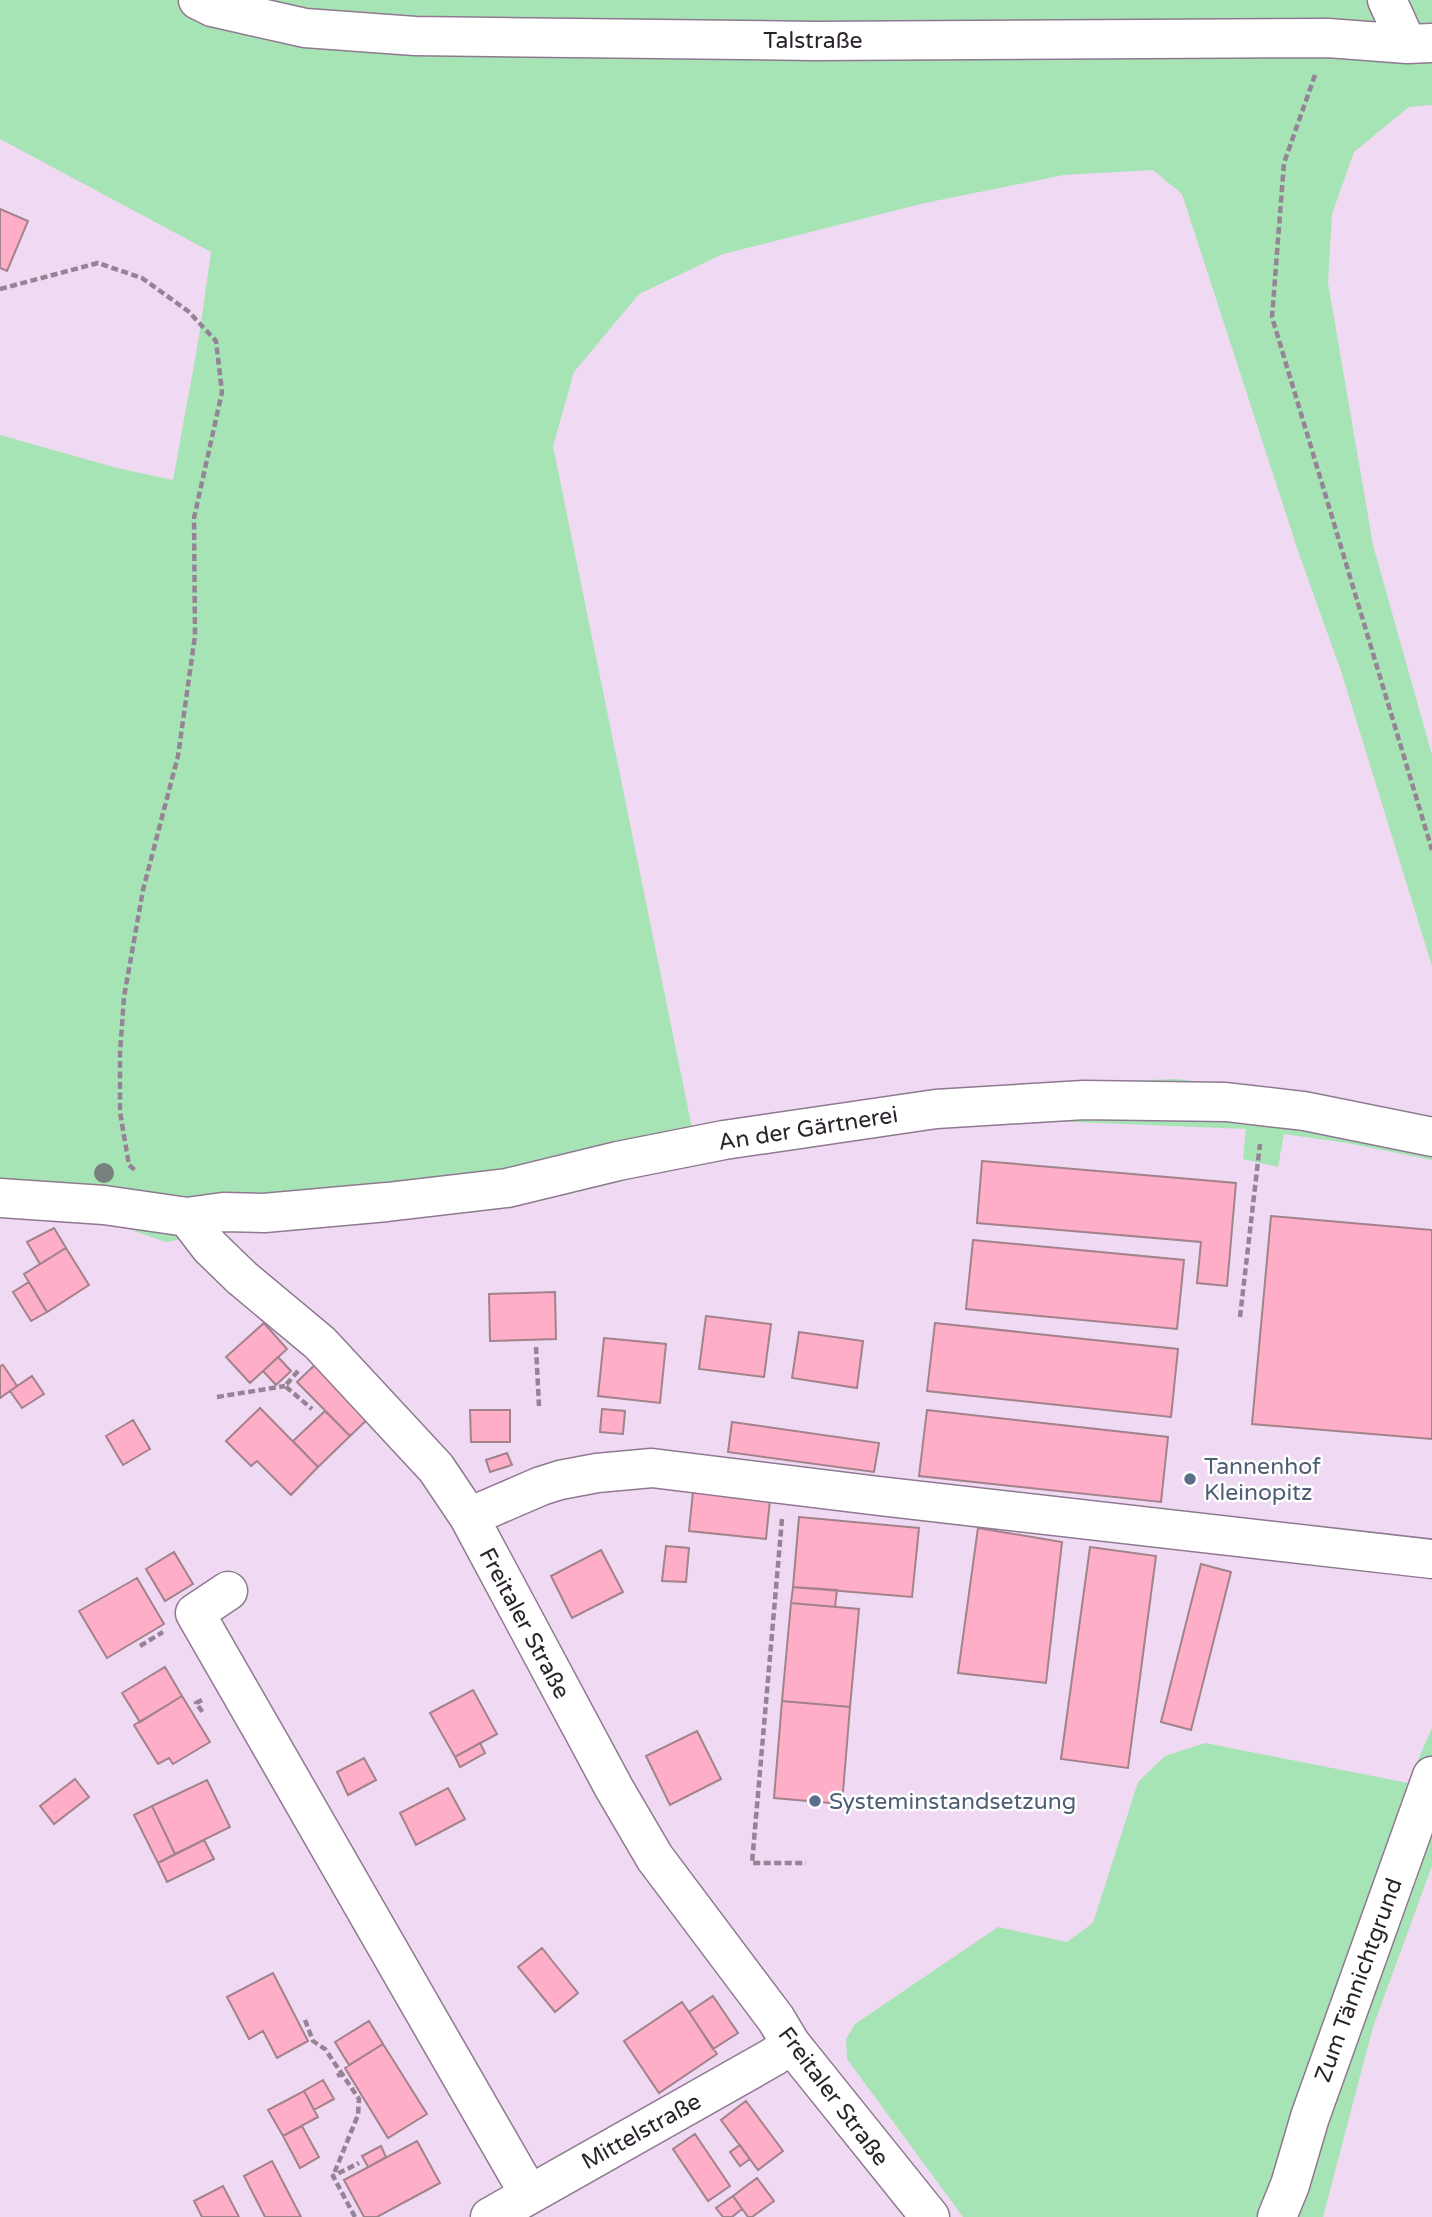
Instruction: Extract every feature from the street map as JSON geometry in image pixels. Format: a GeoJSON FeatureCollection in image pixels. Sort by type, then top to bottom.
{"type":"FeatureCollection","features":[{"type":"Feature","properties":{"kind":"street","name":"Talstraße"},"geometry":{"type":"LineString","coordinates":[[198,0],[212,7],[305,28],[415,36],[815,41],[1328,38],[1419,44]]}},
{"type":"Feature","properties":{"kind":"street"},"geometry":{"type":"LineString","coordinates":[[1387,0],[1419,44]]}},
{"type":"Feature","properties":{"kind":"street","name":"An der Gärtnerei"},"geometry":{"type":"LineString","coordinates":[[187,1217],[223,1212],[264,1213],[333,1207],[507,1188],[618,1161],[724,1140],[936,1109],[1084,1100],[1226,1102],[1304,1111],[1432,1137]]}},
{"type":"Feature","properties":{"kind":"street"},"geometry":{"type":"LineString","coordinates":[[8,1207],[104,1205],[187,1217]]}},
{"type":"Feature","properties":{"kind":"street","name":"Freitaler Straße"},"geometry":{"type":"LineString","coordinates":[[187,1217],[221,1259],[320,1343],[365,1388],[436,1468],[469,1517],[608,1777],[655,1858],[792,2044],[930,2217]]}},
{"type":"Feature","properties":{"kind":"street"},"geometry":{"type":"LineString","coordinates":[[469,1517],[541,1486],[597,1473],[652,1468],[1432,1559]]}},
{"type":"Feature","properties":{"kind":"street"},"geometry":{"type":"LineString","coordinates":[[228,1591],[195,1613],[529,2194]]}},
{"type":"Feature","properties":{"kind":"street","name":"Zum Tännichtgrund"},"geometry":{"type":"LineString","coordinates":[[1285,2207],[1310,2116],[1432,1776]]}},
{"type":"Feature","properties":{"kind":"street","name":"Mittelstraße"},"geometry":{"type":"LineString","coordinates":[[490,2217],[792,2044]]}},
{"type":"Feature","properties":{"kind":"path"},"geometry":{"type":"LineString","coordinates":[[1328,38],[1284,163],[1272,317],[1432,850]]}},
{"type":"Feature","properties":{"kind":"path"},"geometry":{"type":"LineString","coordinates":[[0,289],[98,263],[142,278],[188,311],[216,341],[222,392],[194,518],[193,650],[178,756],[143,890],[124,997],[120,1112],[130,1165],[139,1174]]}},
{"type":"Feature","properties":{"kind":"path"},"geometry":{"type":"LineString","coordinates":[[1240,1317],[1264,1106]]}},
{"type":"Feature","properties":{"kind":"path"},"geometry":{"type":"LineString","coordinates":[[536,1347],[539,1406]]}},
{"type":"Feature","properties":{"kind":"path"},"geometry":{"type":"LineString","coordinates":[[217,1397],[285,1386],[299,1369]]}},
{"type":"Feature","properties":{"kind":"path"},"geometry":{"type":"LineString","coordinates":[[285,1386],[312,1409]]}},
{"type":"Feature","properties":{"kind":"path"},"geometry":{"type":"LineString","coordinates":[[785,1484],[752,1863],[806,1863]]}},
{"type":"Feature","properties":{"kind":"path"},"geometry":{"type":"LineString","coordinates":[[305,2020],[313,2041],[325,2049],[359,2099],[358,2115],[333,2176]]}},
{"type":"Feature","properties":{"kind":"path"},"geometry":{"type":"LineString","coordinates":[[337,2076],[343,2073]]}},
{"type":"Feature","properties":{"kind":"path"},"geometry":{"type":"LineString","coordinates":[[333,2176],[359,2163]]}},
{"type":"Feature","properties":{"kind":"path"},"geometry":{"type":"LineString","coordinates":[[333,2176],[355,2217]]}},
{"type":"Feature","properties":{"kind":"green space"},"geometry":{"type":"Polygon","coordinates":[[[0,0],[1432,0],[1432,105],[1409,107],[1354,152],[1332,214],[1328,283],[1373,545],[1432,755],[1432,966],[1341,671],[1299,554],[1182,194],[1153,170],[1064,175],[925,203],[723,254],[639,294],[574,372],[553,446],[693,1133],[1008,1086],[1174,1079],[1266,1088],[1432,1119],[1432,1160],[1284,1134],[1278,1167],[1243,1159],[1246,1129],[1049,1121],[966,1123],[671,1168],[603,1186],[436,1216],[250,1227],[166,1242],[120,1226],[0,1216],[0,435],[117,468],[173,480],[199,337],[211,252],[0,139],[0,0]]]}},
{"type":"Feature","properties":{"kind":"green space"},"geometry":{"type":"Polygon","coordinates":[[[1432,1728],[1432,1866],[1373,2027],[1323,2217],[963,2217],[847,2059],[846,2039],[855,2024],[998,1927],[1067,1942],[1093,1923],[1138,1782],[1165,1756],[1205,1743],[1408,1783],[1432,1728]]]}},
{"type":"Feature","properties":{"kind":"building"},"geometry":{"type":"Polygon","coordinates":[[[0,209],[28,221],[7,271],[0,268],[0,209]]]}},
{"type":"Feature","properties":{"kind":"building"},"geometry":{"type":"Polygon","coordinates":[[[982,1161],[1236,1183],[1227,1286],[1197,1283],[1201,1242],[977,1223],[982,1161]]]}},
{"type":"Feature","properties":{"kind":"building"},"geometry":{"type":"Polygon","coordinates":[[[1271,1216],[1432,1230],[1432,1439],[1252,1424],[1271,1216]]]}},
{"type":"Feature","properties":{"kind":"building"},"geometry":{"type":"Polygon","coordinates":[[[54,1228],[66,1248],[40,1264],[27,1242],[54,1228]]]}},
{"type":"Feature","properties":{"kind":"building"},"geometry":{"type":"Polygon","coordinates":[[[973,1240],[1184,1260],[1177,1329],[966,1309],[973,1240]]]}},
{"type":"Feature","properties":{"kind":"building"},"geometry":{"type":"Polygon","coordinates":[[[66,1248],[89,1285],[47,1312],[24,1274],[66,1248]]]}},
{"type":"Feature","properties":{"kind":"building"},"geometry":{"type":"Polygon","coordinates":[[[29,1282],[47,1312],[31,1321],[13,1292],[29,1282]]]}},
{"type":"Feature","properties":{"kind":"building"},"geometry":{"type":"Polygon","coordinates":[[[555,1292],[556,1339],[490,1341],[489,1294],[555,1292]]]}},
{"type":"Feature","properties":{"kind":"building"},"geometry":{"type":"Polygon","coordinates":[[[706,1316],[771,1324],[764,1377],[699,1369],[706,1316]]]}},
{"type":"Feature","properties":{"kind":"building"},"geometry":{"type":"Polygon","coordinates":[[[264,1323],[287,1349],[250,1383],[226,1357],[264,1323]]]}},
{"type":"Feature","properties":{"kind":"building"},"geometry":{"type":"Polygon","coordinates":[[[935,1323],[1178,1349],[1171,1417],[927,1391],[935,1323]]]}},
{"type":"Feature","properties":{"kind":"building"},"geometry":{"type":"Polygon","coordinates":[[[799,1332],[863,1341],[857,1388],[792,1378],[799,1332]]]}},
{"type":"Feature","properties":{"kind":"building"},"geometry":{"type":"Polygon","coordinates":[[[604,1338],[666,1344],[660,1403],[598,1396],[604,1338]]]}},
{"type":"Feature","properties":{"kind":"building"},"geometry":{"type":"Polygon","coordinates":[[[278,1357],[291,1371],[276,1385],[263,1371],[278,1357]]]}},
{"type":"Feature","properties":{"kind":"building"},"geometry":{"type":"Polygon","coordinates":[[[321,1359],[374,1413],[350,1436],[297,1382],[321,1359]]]}},
{"type":"Feature","properties":{"kind":"building"},"geometry":{"type":"Polygon","coordinates":[[[3,1365],[17,1386],[0,1398],[0,1366],[3,1365]]]}},
{"type":"Feature","properties":{"kind":"building"},"geometry":{"type":"Polygon","coordinates":[[[32,1376],[44,1394],[22,1408],[10,1391],[32,1376]]]}},
{"type":"Feature","properties":{"kind":"building"},"geometry":{"type":"Polygon","coordinates":[[[260,1408],[318,1467],[291,1495],[257,1461],[251,1466],[226,1441],[260,1408]]]}},
{"type":"Feature","properties":{"kind":"building"},"geometry":{"type":"Polygon","coordinates":[[[602,1409],[625,1411],[623,1434],[600,1432],[602,1409]]]}},
{"type":"Feature","properties":{"kind":"building"},"geometry":{"type":"Polygon","coordinates":[[[470,1410],[510,1410],[510,1442],[471,1442],[470,1410]]]}},
{"type":"Feature","properties":{"kind":"building"},"geometry":{"type":"Polygon","coordinates":[[[927,1410],[1168,1437],[1161,1502],[919,1476],[927,1410]]]}},
{"type":"Feature","properties":{"kind":"building"},"geometry":{"type":"Polygon","coordinates":[[[325,1411],[350,1436],[318,1467],[293,1441],[325,1411]]]}},
{"type":"Feature","properties":{"kind":"building"},"geometry":{"type":"Polygon","coordinates":[[[133,1420],[150,1449],[123,1465],[106,1436],[133,1420]]]}},
{"type":"Feature","properties":{"kind":"building"},"geometry":{"type":"Polygon","coordinates":[[[732,1422],[879,1443],[874,1472],[728,1452],[732,1422]]]}},
{"type":"Feature","properties":{"kind":"building"},"geometry":{"type":"Polygon","coordinates":[[[507,1453],[512,1465],[490,1472],[486,1460],[507,1453]]]}},
{"type":"Feature","properties":{"kind":"building"},"geometry":{"type":"Polygon","coordinates":[[[693,1492],[770,1500],[766,1539],[689,1531],[693,1492]]]}},
{"type":"Feature","properties":{"kind":"building"},"geometry":{"type":"Polygon","coordinates":[[[799,1517],[919,1528],[912,1597],[793,1587],[799,1517]]]}},
{"type":"Feature","properties":{"kind":"building"},"geometry":{"type":"Polygon","coordinates":[[[978,1528],[1062,1542],[1046,1683],[958,1673],[978,1528]]]}},
{"type":"Feature","properties":{"kind":"building"},"geometry":{"type":"Polygon","coordinates":[[[666,1546],[689,1548],[686,1582],[662,1581],[666,1546]]]}},
{"type":"Feature","properties":{"kind":"building"},"geometry":{"type":"Polygon","coordinates":[[[1090,1547],[1156,1556],[1128,1768],[1061,1759],[1090,1547]]]}},
{"type":"Feature","properties":{"kind":"building"},"geometry":{"type":"Polygon","coordinates":[[[601,1550],[623,1592],[572,1618],[551,1576],[601,1550]]]}},
{"type":"Feature","properties":{"kind":"building"},"geometry":{"type":"Polygon","coordinates":[[[174,1552],[193,1584],[165,1601],[146,1569],[174,1552]]]}},
{"type":"Feature","properties":{"kind":"building"},"geometry":{"type":"Polygon","coordinates":[[[1201,1564],[1231,1572],[1191,1730],[1161,1722],[1201,1564]]]}},
{"type":"Feature","properties":{"kind":"building"},"geometry":{"type":"Polygon","coordinates":[[[137,1578],[164,1624],[107,1658],[79,1611],[137,1578]]]}},
{"type":"Feature","properties":{"kind":"building"},"geometry":{"type":"Polygon","coordinates":[[[793,1587],[837,1590],[835,1607],[791,1603],[793,1587]]]}},
{"type":"Feature","properties":{"kind":"building"},"geometry":{"type":"Polygon","coordinates":[[[791,1603],[859,1609],[850,1707],[782,1701],[791,1603]]]}},
{"type":"Feature","properties":{"kind":"building"},"geometry":{"type":"Polygon","coordinates":[[[165,1667],[182,1696],[140,1722],[122,1693],[165,1667]]]}},
{"type":"Feature","properties":{"kind":"building"},"geometry":{"type":"Polygon","coordinates":[[[473,1690],[497,1734],[455,1757],[430,1713],[473,1690]]]}},
{"type":"Feature","properties":{"kind":"building"},"geometry":{"type":"Polygon","coordinates":[[[182,1696],[210,1742],[173,1764],[169,1758],[158,1764],[134,1725],[182,1696]]]}},
{"type":"Feature","properties":{"kind":"building"},"geometry":{"type":"Polygon","coordinates":[[[782,1701],[850,1707],[842,1804],[774,1798],[782,1701]]]}},
{"type":"Feature","properties":{"kind":"building"},"geometry":{"type":"Polygon","coordinates":[[[697,1731],[721,1779],[670,1805],[646,1756],[697,1731]]]}},
{"type":"Feature","properties":{"kind":"building"},"geometry":{"type":"Polygon","coordinates":[[[480,1743],[485,1753],[460,1767],[455,1757],[480,1743]]]}},
{"type":"Feature","properties":{"kind":"building"},"geometry":{"type":"Polygon","coordinates":[[[364,1758],[376,1780],[348,1795],[337,1772],[364,1758]]]}},
{"type":"Feature","properties":{"kind":"building"},"geometry":{"type":"Polygon","coordinates":[[[75,1779],[89,1797],[54,1824],[40,1806],[75,1779]]]}},
{"type":"Feature","properties":{"kind":"building"},"geometry":{"type":"Polygon","coordinates":[[[207,1780],[230,1827],[175,1854],[152,1806],[207,1780]]]}},
{"type":"Feature","properties":{"kind":"building"},"geometry":{"type":"Polygon","coordinates":[[[448,1788],[465,1819],[416,1845],[400,1813],[448,1788]]]}},
{"type":"Feature","properties":{"kind":"building"},"geometry":{"type":"Polygon","coordinates":[[[152,1806],[175,1854],[158,1863],[134,1815],[152,1806]]]}},
{"type":"Feature","properties":{"kind":"building"},"geometry":{"type":"Polygon","coordinates":[[[204,1840],[214,1859],[167,1882],[158,1863],[204,1840]]]}},
{"type":"Feature","properties":{"kind":"building"},"geometry":{"type":"Polygon","coordinates":[[[542,1948],[578,1993],[555,2012],[518,1967],[542,1948]]]}},
{"type":"Feature","properties":{"kind":"building"},"geometry":{"type":"Polygon","coordinates":[[[273,1973],[308,2041],[277,2058],[263,2031],[249,2039],[227,1997],[273,1973]]]}},
{"type":"Feature","properties":{"kind":"building"},"geometry":{"type":"Polygon","coordinates":[[[713,1996],[738,2033],[713,2049],[689,2012],[713,1996]]]}},
{"type":"Feature","properties":{"kind":"building"},"geometry":{"type":"Polygon","coordinates":[[[682,2002],[717,2054],[659,2093],[624,2041],[682,2002]]]}},
{"type":"Feature","properties":{"kind":"building"},"geometry":{"type":"Polygon","coordinates":[[[369,2021],[383,2044],[349,2065],[335,2042],[369,2021]]]}},
{"type":"Feature","properties":{"kind":"building"},"geometry":{"type":"Polygon","coordinates":[[[383,2044],[427,2114],[388,2138],[345,2068],[383,2044]]]}},
{"type":"Feature","properties":{"kind":"building"},"geometry":{"type":"Polygon","coordinates":[[[323,2080],[334,2099],[314,2110],[304,2091],[323,2080]]]}},
{"type":"Feature","properties":{"kind":"building"},"geometry":{"type":"Polygon","coordinates":[[[304,2091],[318,2117],[283,2136],[268,2110],[304,2091]]]}},
{"type":"Feature","properties":{"kind":"building"},"geometry":{"type":"Polygon","coordinates":[[[746,2101],[783,2151],[758,2170],[721,2120],[746,2101]]]}},
{"type":"Feature","properties":{"kind":"building"},"geometry":{"type":"Polygon","coordinates":[[[302,2126],[319,2157],[300,2168],[283,2136],[302,2126]]]}},
{"type":"Feature","properties":{"kind":"building"},"geometry":{"type":"Polygon","coordinates":[[[695,2134],[730,2186],[708,2201],[673,2149],[695,2134]]]}},
{"type":"Feature","properties":{"kind":"building"},"geometry":{"type":"Polygon","coordinates":[[[417,2141],[440,2183],[377,2217],[364,2217],[344,2180],[417,2141]]]}},
{"type":"Feature","properties":{"kind":"building"},"geometry":{"type":"Polygon","coordinates":[[[740,2145],[750,2159],[740,2166],[730,2152],[740,2145]]]}},
{"type":"Feature","properties":{"kind":"building"},"geometry":{"type":"Polygon","coordinates":[[[381,2146],[386,2157],[368,2167],[362,2156],[381,2146]]]}},
{"type":"Feature","properties":{"kind":"building"},"geometry":{"type":"Polygon","coordinates":[[[272,2161],[301,2217],[265,2217],[244,2176],[272,2161]]]}},
{"type":"Feature","properties":{"kind":"building"},"geometry":{"type":"Polygon","coordinates":[[[757,2178],[774,2201],[748,2217],[733,2196],[757,2178]]]}},
{"type":"Feature","properties":{"kind":"building"},"geometry":{"type":"Polygon","coordinates":[[[223,2186],[239,2217],[202,2217],[194,2201],[223,2186]]]}},
{"type":"Feature","properties":{"kind":"building"},"geometry":{"type":"Polygon","coordinates":[[[733,2196],[742,2209],[732,2217],[723,2217],[716,2208],[733,2196]]]}},
{"type":"Feature","properties":{"kind":"place","name":"Tannenhof Kleinopitz"},"geometry":{"type":"Point","coordinates":[1190,1479]}},
{"type":"Feature","properties":{"kind":"place","name":"Systeminstandsetzung"},"geometry":{"type":"Point","coordinates":[815,1801]}}]}
